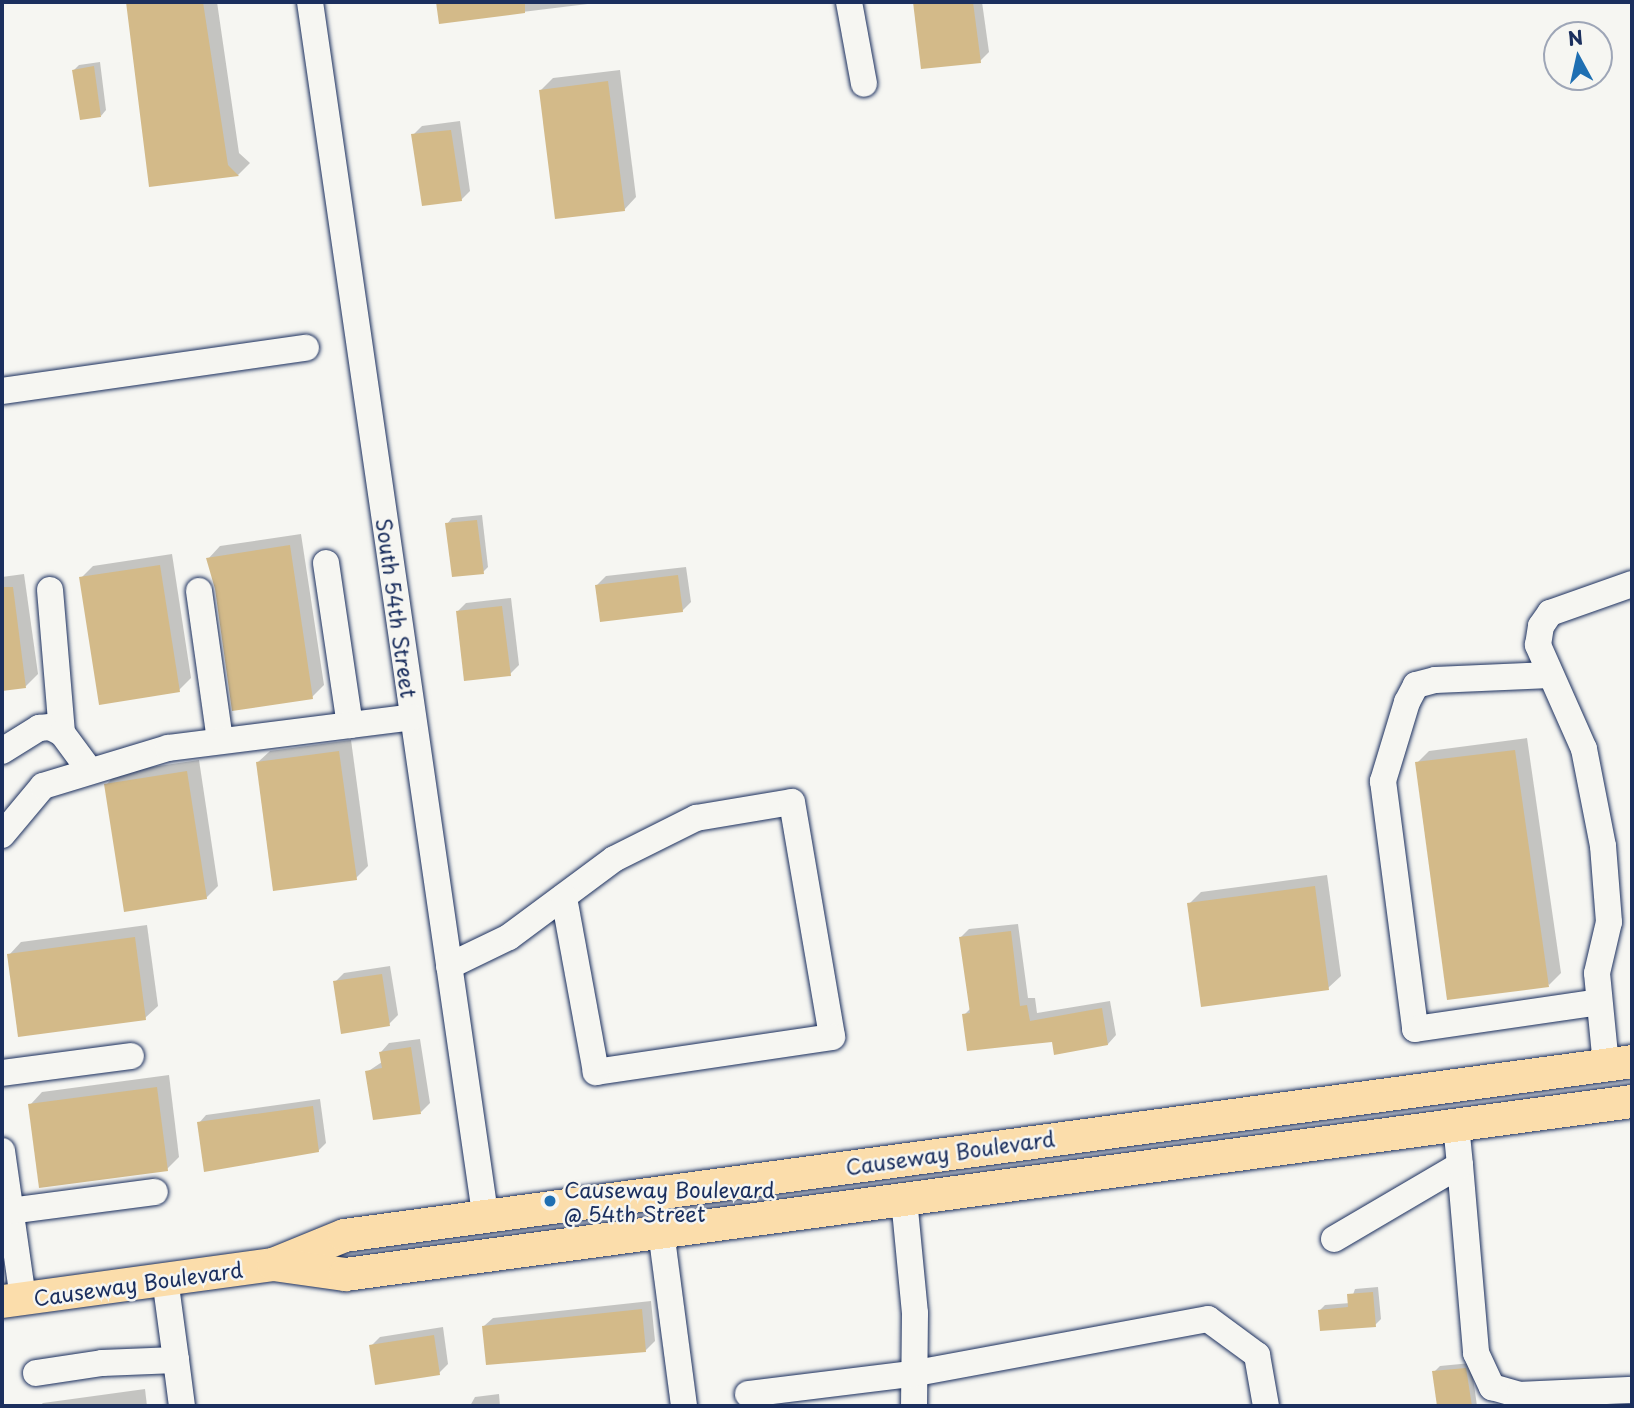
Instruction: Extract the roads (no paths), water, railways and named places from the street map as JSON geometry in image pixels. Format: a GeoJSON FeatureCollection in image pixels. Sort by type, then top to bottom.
{"type":"FeatureCollection","features":[{"type":"Feature","properties":{"kind":"main road","name":"Causeway Boulevard"},"geometry":{"type":"LineString","coordinates":[[13,1300],[273,1264],[344,1235],[485,1214],[974,1149],[1623,1069]]}},
{"type":"Feature","properties":{"kind":"main road"},"geometry":{"type":"LineString","coordinates":[[1278,1149],[1314,1124],[1623,1069]]}},
{"type":"Feature","properties":{"kind":"main road","name":"Causeway Boulevard"},"geometry":{"type":"LineString","coordinates":[[273,1264],[345,1273],[1632,1101]]}},
{"type":"Feature","properties":{"kind":"main road"},"geometry":{"type":"LineString","coordinates":[[661,1231],[661,1221],[668,1213],[956,1169],[974,1149]]}},
{"type":"Feature","properties":{"kind":"main road"},"geometry":{"type":"LineString","coordinates":[[323,1271],[373,1248],[469,1236],[480,1232],[485,1214]]}},
{"type":"Feature","properties":{"kind":"street","name":"South 54th Street"},"geometry":{"type":"LineString","coordinates":[[310,2],[485,1214]]}},
{"type":"Feature","properties":{"kind":"street"},"geometry":{"type":"LineString","coordinates":[[849,2],[864,84]]}},
{"type":"Feature","properties":{"kind":"street"},"geometry":{"type":"LineString","coordinates":[[2,391],[306,348]]}},
{"type":"Feature","properties":{"kind":"street"},"geometry":{"type":"LineString","coordinates":[[326,563],[350,725]]}},
{"type":"Feature","properties":{"kind":"street"},"geometry":{"type":"LineString","coordinates":[[1623,1069],[1599,1002],[1597,973],[1609,922],[1609,878],[1584,749],[1538,645],[1541,626],[1550,614],[1632,584]]}},
{"type":"Feature","properties":{"kind":"street"},"geometry":{"type":"LineString","coordinates":[[50,590],[62,733]]}},
{"type":"Feature","properties":{"kind":"street"},"geometry":{"type":"LineString","coordinates":[[200,591],[220,741]]}},
{"type":"Feature","properties":{"kind":"street"},"geometry":{"type":"LineString","coordinates":[[1550,675],[1435,680],[1416,685],[1407,702],[1383,781],[1415,1029],[1599,1002]]}},
{"type":"Feature","properties":{"kind":"street"},"geometry":{"type":"LineString","coordinates":[[4,825],[43,786],[167,748],[412,718]]}},
{"type":"Feature","properties":{"kind":"street"},"geometry":{"type":"LineString","coordinates":[[2,751],[39,728],[50,727],[62,733],[90,771]]}},
{"type":"Feature","properties":{"kind":"street"},"geometry":{"type":"LineString","coordinates":[[449,966],[509,937],[614,859],[696,818],[792,802],[832,1037],[596,1072],[564,897]]}},
{"type":"Feature","properties":{"kind":"street"},"geometry":{"type":"LineString","coordinates":[[2,1073],[131,1056]]}},
{"type":"Feature","properties":{"kind":"street"},"geometry":{"type":"LineString","coordinates":[[1456,1125],[1476,1353],[1492,1387],[1520,1395],[1632,1390]]}},
{"type":"Feature","properties":{"kind":"street"},"geometry":{"type":"LineString","coordinates":[[2,1152],[10,1211],[13,1300]]}},
{"type":"Feature","properties":{"kind":"street"},"geometry":{"type":"LineString","coordinates":[[1334,1239],[1460,1165]]}},
{"type":"Feature","properties":{"kind":"street"},"geometry":{"type":"LineString","coordinates":[[10,1211],[155,1192]]}},
{"type":"Feature","properties":{"kind":"street"},"geometry":{"type":"LineString","coordinates":[[904,1199],[915,1313],[911,1374],[914,1406]]}},
{"type":"Feature","properties":{"kind":"street"},"geometry":{"type":"LineString","coordinates":[[661,1231],[684,1406]]}},
{"type":"Feature","properties":{"kind":"street"},"geometry":{"type":"LineString","coordinates":[[165,1279],[182,1406]]}},
{"type":"Feature","properties":{"kind":"street"},"geometry":{"type":"LineString","coordinates":[[748,1394],[911,1374],[1208,1319],[1257,1355],[1266,1406]]}},
{"type":"Feature","properties":{"kind":"street"},"geometry":{"type":"LineString","coordinates":[[36,1373],[102,1363],[176,1360]]}},
{"type":"Feature","properties":{"kind":"place","name":"Causeway Boulevard @ 54th Street"},"geometry":{"type":"Point","coordinates":[550,1201]}}]}
